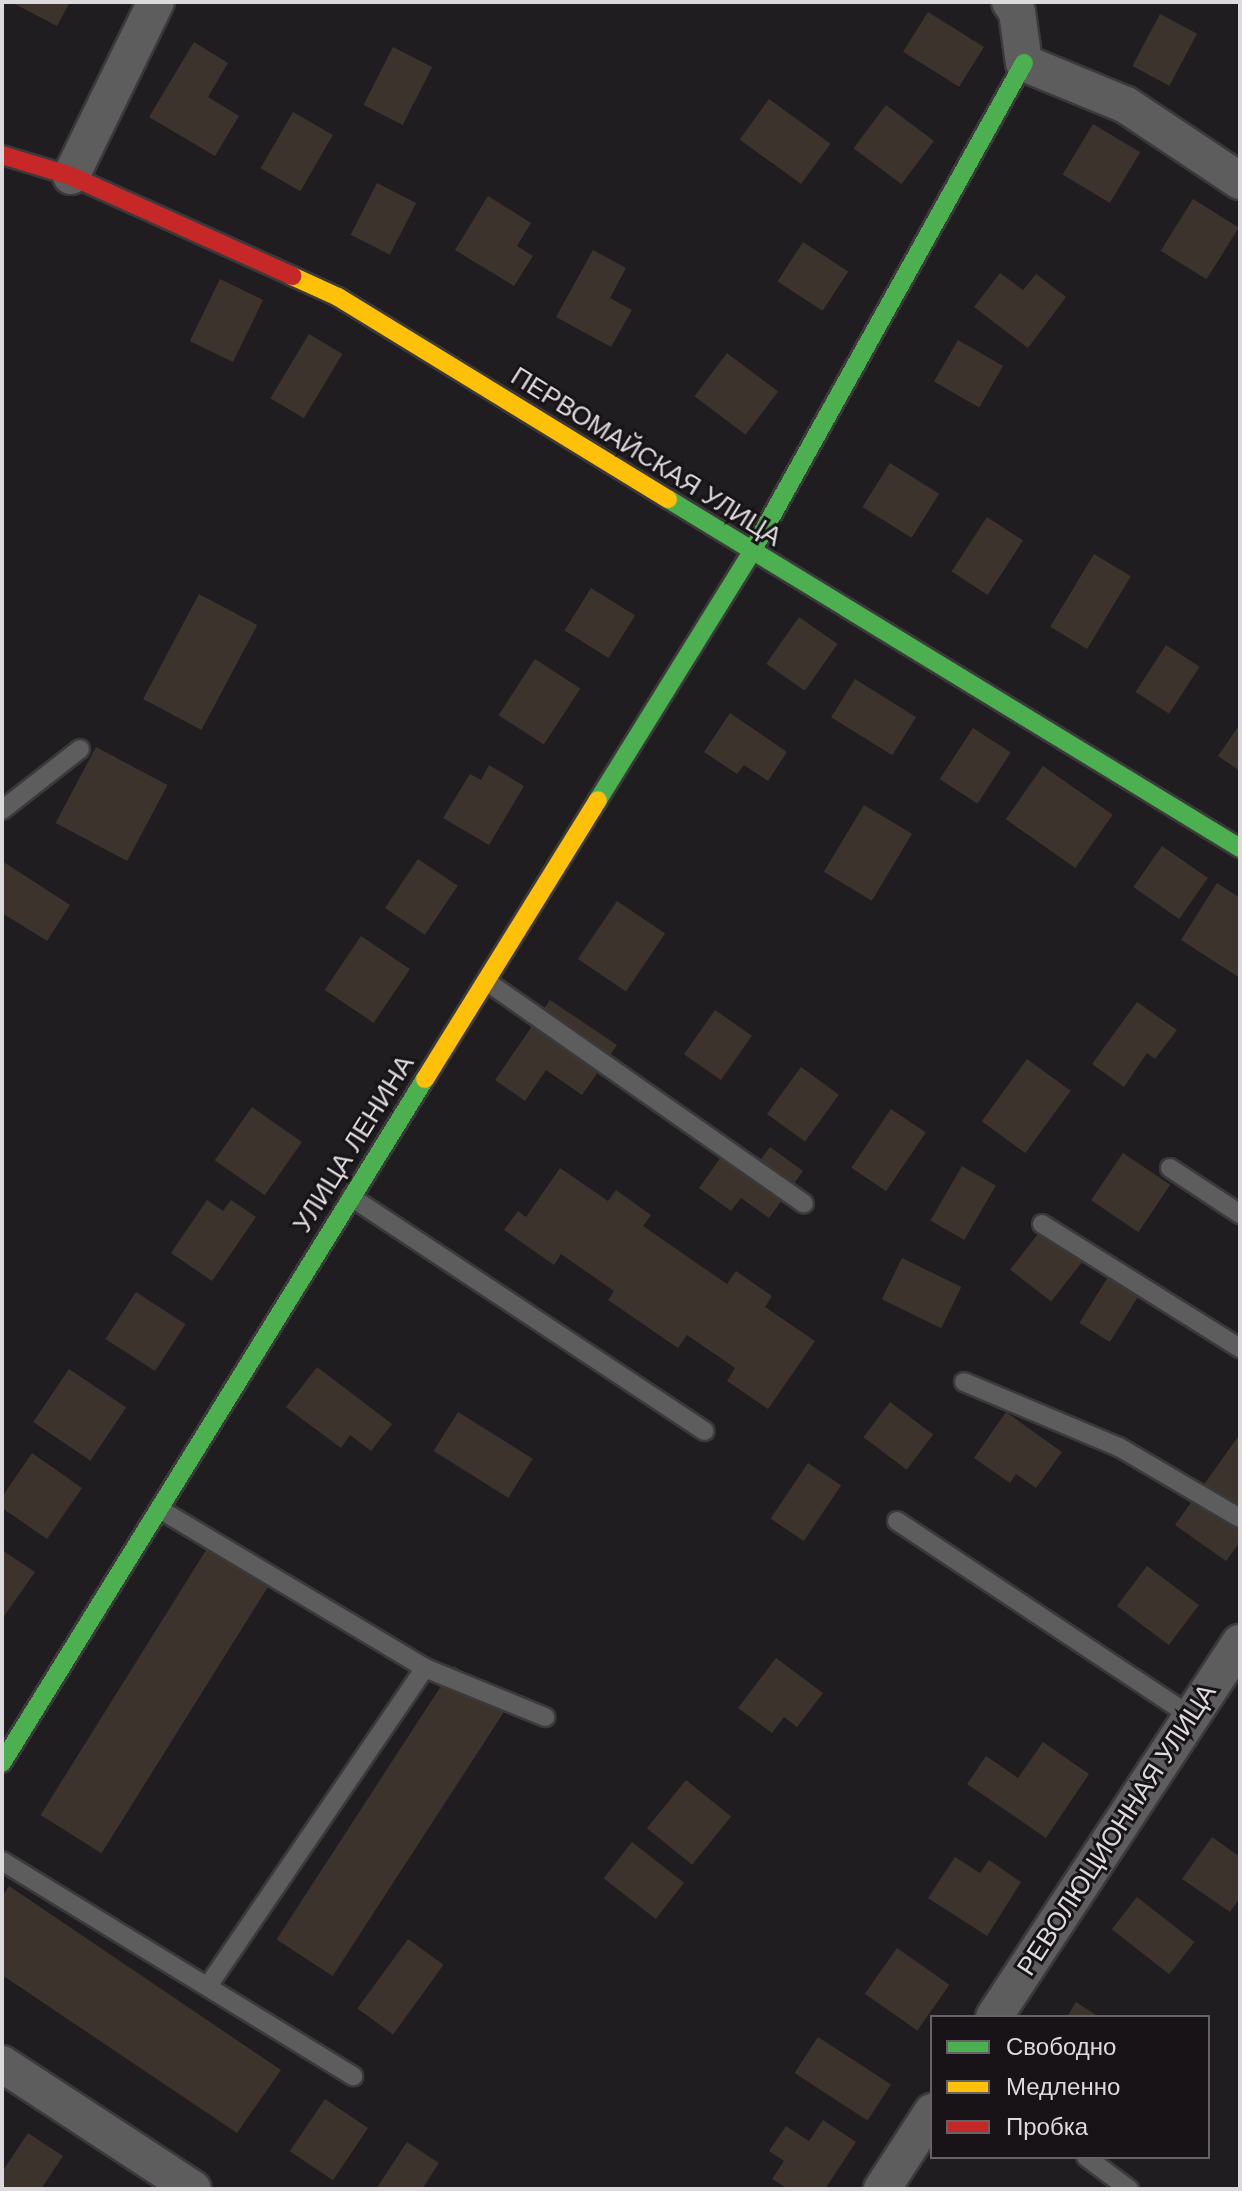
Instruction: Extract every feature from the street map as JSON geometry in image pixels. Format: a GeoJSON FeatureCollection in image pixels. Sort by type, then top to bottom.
{"type":"FeatureCollection","features":[{"type":"Feature","properties":{"kind":"street"},"geometry":{"type":"LineString","coordinates":[[71,176],[156,2]]}},
{"type":"Feature","properties":{"kind":"street"},"geometry":{"type":"LineString","coordinates":[[1010,2],[1017,12],[1024,63],[1126,105],[1240,181]]}},
{"type":"Feature","properties":{"kind":"street","name":"УЛИЦА ЛЕНИНА"},"geometry":{"type":"LineString","coordinates":[[2,1763],[751,553],[1024,63]]}},
{"type":"Feature","properties":{"kind":"street","name":"ПЕРВОМАЙСКАЯ УЛИЦА"},"geometry":{"type":"LineString","coordinates":[[2,155],[71,176],[338,297],[751,553],[1240,848]]}},
{"type":"Feature","properties":{"kind":"street","name":"РЕВОЛЮЦИОННАЯ УЛИЦА"},"geometry":{"type":"LineString","coordinates":[[995,2015],[1240,1643]]}},
{"type":"Feature","properties":{"kind":"street"},"geometry":{"type":"LineString","coordinates":[[2,2064],[193,2189]]}},
{"type":"Feature","properties":{"kind":"street"},"geometry":{"type":"LineString","coordinates":[[882,2189],[930,2115]]}},
{"type":"Feature","properties":{"kind":"lane"},"geometry":{"type":"LineString","coordinates":[[2,810],[80,749]]}},
{"type":"Feature","properties":{"kind":"lane"},"geometry":{"type":"LineString","coordinates":[[486,981],[804,1204]]}},
{"type":"Feature","properties":{"kind":"lane"},"geometry":{"type":"LineString","coordinates":[[1170,1168],[1240,1214]]}},
{"type":"Feature","properties":{"kind":"lane"},"geometry":{"type":"LineString","coordinates":[[351,1197],[705,1431]]}},
{"type":"Feature","properties":{"kind":"lane"},"geometry":{"type":"LineString","coordinates":[[1042,1224],[1240,1348]]}},
{"type":"Feature","properties":{"kind":"lane"},"geometry":{"type":"LineString","coordinates":[[964,1382],[1119,1447],[1240,1518]]}},
{"type":"Feature","properties":{"kind":"lane"},"geometry":{"type":"LineString","coordinates":[[161,1510],[425,1668],[545,1717]]}},
{"type":"Feature","properties":{"kind":"lane"},"geometry":{"type":"LineString","coordinates":[[897,1521],[1191,1716]]}},
{"type":"Feature","properties":{"kind":"lane"},"geometry":{"type":"LineString","coordinates":[[208,1986],[425,1668]]}},
{"type":"Feature","properties":{"kind":"lane"},"geometry":{"type":"LineString","coordinates":[[2,1861],[353,2076]]}},
{"type":"Feature","properties":{"kind":"lane"},"geometry":{"type":"LineString","coordinates":[[1089,2159],[1129,2189]]}},
{"type":"Feature","properties":{"kind":"building"},"geometry":{"type":"Polygon","coordinates":[[[11,2],[70,2],[57,26],[11,2]]]}},
{"type":"Feature","properties":{"kind":"building"},"geometry":{"type":"Polygon","coordinates":[[[928,12],[984,47],[959,87],[903,52],[928,12]]]}},
{"type":"Feature","properties":{"kind":"building"},"geometry":{"type":"Polygon","coordinates":[[[1160,14],[1197,34],[1169,86],[1132,66],[1160,14]]]}},
{"type":"Feature","properties":{"kind":"building"},"geometry":{"type":"Polygon","coordinates":[[[194,42],[228,63],[208,97],[239,116],[215,156],[149,117],[194,42]]]}},
{"type":"Feature","properties":{"kind":"building"},"geometry":{"type":"Polygon","coordinates":[[[393,47],[432,67],[403,125],[363,105],[393,47]]]}},
{"type":"Feature","properties":{"kind":"building"},"geometry":{"type":"Polygon","coordinates":[[[769,99],[830,144],[801,184],[740,139],[769,99]]]}},
{"type":"Feature","properties":{"kind":"building"},"geometry":{"type":"Polygon","coordinates":[[[886,105],[934,141],[901,184],[854,148],[886,105]]]}},
{"type":"Feature","properties":{"kind":"building"},"geometry":{"type":"Polygon","coordinates":[[[293,112],[333,135],[300,191],[260,168],[293,112]]]}},
{"type":"Feature","properties":{"kind":"building"},"geometry":{"type":"Polygon","coordinates":[[[1093,124],[1140,152],[1110,203],[1063,175],[1093,124]]]}},
{"type":"Feature","properties":{"kind":"building"},"geometry":{"type":"Polygon","coordinates":[[[377,183],[416,203],[390,255],[351,235],[377,183]]]}},
{"type":"Feature","properties":{"kind":"building"},"geometry":{"type":"Polygon","coordinates":[[[488,196],[531,223],[517,246],[533,256],[514,286],[455,250],[488,196]]]}},
{"type":"Feature","properties":{"kind":"building"},"geometry":{"type":"Polygon","coordinates":[[[1193,199],[1239,228],[1206,279],[1161,251],[1193,199]]]}},
{"type":"Feature","properties":{"kind":"building"},"geometry":{"type":"Polygon","coordinates":[[[803,242],[848,271],[823,311],[777,281],[803,242]]]}},
{"type":"Feature","properties":{"kind":"building"},"geometry":{"type":"Polygon","coordinates":[[[593,250],[626,268],[610,298],[632,310],[611,347],[556,317],[593,250]]]}},
{"type":"Feature","properties":{"kind":"building"},"geometry":{"type":"Polygon","coordinates":[[[1000,273],[1023,290],[1036,274],[1066,297],[1028,348],[974,307],[1000,273]]]}},
{"type":"Feature","properties":{"kind":"building"},"geometry":{"type":"Polygon","coordinates":[[[220,279],[263,300],[233,362],[190,341],[220,279]]]}},
{"type":"Feature","properties":{"kind":"building"},"geometry":{"type":"Polygon","coordinates":[[[309,334],[342,354],[304,418],[270,398],[309,334]]]}},
{"type":"Feature","properties":{"kind":"building"},"geometry":{"type":"Polygon","coordinates":[[[958,340],[1003,366],[979,408],[934,382],[958,340]]]}},
{"type":"Feature","properties":{"kind":"building"},"geometry":{"type":"Polygon","coordinates":[[[727,353],[778,392],[746,435],[695,396],[727,353]]]}},
{"type":"Feature","properties":{"kind":"building"},"geometry":{"type":"Polygon","coordinates":[[[890,463],[939,494],[912,538],[862,507],[890,463]]]}},
{"type":"Feature","properties":{"kind":"building"},"geometry":{"type":"Polygon","coordinates":[[[987,517],[1023,540],[988,595],[952,572],[987,517]]]}},
{"type":"Feature","properties":{"kind":"building"},"geometry":{"type":"Polygon","coordinates":[[[1094,554],[1131,576],[1087,649],[1050,627],[1094,554]]]}},
{"type":"Feature","properties":{"kind":"building"},"geometry":{"type":"Polygon","coordinates":[[[591,588],[635,616],[609,658],[565,630],[591,588]]]}},
{"type":"Feature","properties":{"kind":"building"},"geometry":{"type":"Polygon","coordinates":[[[199,594],[257,625],[201,730],[143,699],[199,594]]]}},
{"type":"Feature","properties":{"kind":"building"},"geometry":{"type":"Polygon","coordinates":[[[799,617],[838,644],[805,691],[766,664],[799,617]]]}},
{"type":"Feature","properties":{"kind":"building"},"geometry":{"type":"Polygon","coordinates":[[[1166,645],[1200,667],[1169,714],[1136,692],[1166,645]]]}},
{"type":"Feature","properties":{"kind":"building"},"geometry":{"type":"Polygon","coordinates":[[[535,659],[580,688],[544,745],[499,715],[535,659]]]}},
{"type":"Feature","properties":{"kind":"building"},"geometry":{"type":"Polygon","coordinates":[[[855,679],[916,717],[892,755],[831,717],[855,679]]]}},
{"type":"Feature","properties":{"kind":"building"},"geometry":{"type":"Polygon","coordinates":[[[730,713],[787,752],[768,781],[744,765],[737,774],[704,752],[730,713]]]}},
{"type":"Feature","properties":{"kind":"building"},"geometry":{"type":"Polygon","coordinates":[[[1240,724],[1240,771],[1218,756],[1240,724]]]}},
{"type":"Feature","properties":{"kind":"building"},"geometry":{"type":"Polygon","coordinates":[[[973,728],[1011,753],[978,804],[940,779],[973,728]]]}},
{"type":"Feature","properties":{"kind":"building"},"geometry":{"type":"Polygon","coordinates":[[[96,747],[168,785],[127,861],[56,823],[96,747]]]}},
{"type":"Feature","properties":{"kind":"building"},"geometry":{"type":"Polygon","coordinates":[[[489,765],[524,786],[489,845],[443,818],[470,774],[481,780],[489,765]]]}},
{"type":"Feature","properties":{"kind":"building"},"geometry":{"type":"Polygon","coordinates":[[[1043,766],[1113,815],[1075,868],[1006,819],[1043,766]]]}},
{"type":"Feature","properties":{"kind":"building"},"geometry":{"type":"Polygon","coordinates":[[[864,805],[912,834],[872,901],[824,872],[864,805]]]}},
{"type":"Feature","properties":{"kind":"building"},"geometry":{"type":"Polygon","coordinates":[[[1162,846],[1208,878],[1179,919],[1133,887],[1162,846]]]}},
{"type":"Feature","properties":{"kind":"building"},"geometry":{"type":"Polygon","coordinates":[[[418,859],[458,886],[425,935],[385,908],[418,859]]]}},
{"type":"Feature","properties":{"kind":"building"},"geometry":{"type":"Polygon","coordinates":[[[2,861],[70,905],[47,941],[2,913],[2,861]]]}},
{"type":"Feature","properties":{"kind":"building"},"geometry":{"type":"Polygon","coordinates":[[[1217,883],[1240,898],[1240,978],[1181,940],[1217,883]]]}},
{"type":"Feature","properties":{"kind":"building"},"geometry":{"type":"Polygon","coordinates":[[[617,901],[665,933],[626,991],[578,959],[617,901]]]}},
{"type":"Feature","properties":{"kind":"building"},"geometry":{"type":"Polygon","coordinates":[[[361,936],[410,969],[374,1023],[325,990],[361,936]]]}},
{"type":"Feature","properties":{"kind":"building"},"geometry":{"type":"Polygon","coordinates":[[[550,1000],[617,1045],[582,1095],[546,1070],[525,1101],[495,1080],[550,1000]]]}},
{"type":"Feature","properties":{"kind":"building"},"geometry":{"type":"Polygon","coordinates":[[[1137,1002],[1177,1030],[1155,1059],[1147,1053],[1124,1087],[1092,1064],[1137,1002]]]}},
{"type":"Feature","properties":{"kind":"building"},"geometry":{"type":"Polygon","coordinates":[[[715,1010],[752,1036],[721,1080],[684,1054],[715,1010]]]}},
{"type":"Feature","properties":{"kind":"building"},"geometry":{"type":"Polygon","coordinates":[[[1027,1059],[1071,1091],[1025,1153],[982,1121],[1027,1059]]]}},
{"type":"Feature","properties":{"kind":"building"},"geometry":{"type":"Polygon","coordinates":[[[801,1067],[839,1095],[805,1142],[767,1114],[801,1067]]]}},
{"type":"Feature","properties":{"kind":"building"},"geometry":{"type":"Polygon","coordinates":[[[252,1107],[302,1142],[265,1195],[215,1160],[252,1107]]]}},
{"type":"Feature","properties":{"kind":"building"},"geometry":{"type":"Polygon","coordinates":[[[891,1109],[926,1132],[886,1191],[851,1168],[891,1109]]]}},
{"type":"Feature","properties":{"kind":"building"},"geometry":{"type":"Polygon","coordinates":[[[770,1147],[803,1171],[769,1218],[741,1198],[731,1211],[699,1188],[726,1150],[753,1170],[770,1147]]]}},
{"type":"Feature","properties":{"kind":"building"},"geometry":{"type":"Polygon","coordinates":[[[1123,1153],[1170,1185],[1138,1232],[1091,1200],[1123,1153]]]}},
{"type":"Feature","properties":{"kind":"building"},"geometry":{"type":"Polygon","coordinates":[[[962,1166],[996,1186],[964,1240],[930,1221],[962,1166]]]}},
{"type":"Feature","properties":{"kind":"building"},"geometry":{"type":"Polygon","coordinates":[[[560,1168],[608,1201],[616,1190],[651,1215],[643,1226],[727,1284],[736,1271],[772,1296],[765,1307],[815,1341],[768,1409],[727,1381],[735,1368],[687,1335],[678,1348],[608,1300],[614,1291],[561,1254],[554,1265],[504,1230],[518,1211],[526,1217],[560,1168]]]}},
{"type":"Feature","properties":{"kind":"building"},"geometry":{"type":"Polygon","coordinates":[[[207,1200],[223,1211],[231,1200],[256,1217],[212,1281],[171,1253],[207,1200]]]}},
{"type":"Feature","properties":{"kind":"building"},"geometry":{"type":"Polygon","coordinates":[[[1052,1216],[1093,1248],[1051,1302],[1010,1270],[1052,1216]]]}},
{"type":"Feature","properties":{"kind":"building"},"geometry":{"type":"Polygon","coordinates":[[[902,1258],[961,1287],[941,1328],[882,1299],[902,1258]]]}},
{"type":"Feature","properties":{"kind":"building"},"geometry":{"type":"Polygon","coordinates":[[[1118,1261],[1149,1280],[1110,1342],[1079,1323],[1118,1261]]]}},
{"type":"Feature","properties":{"kind":"building"},"geometry":{"type":"Polygon","coordinates":[[[136,1292],[185,1324],[155,1371],[106,1339],[136,1292]]]}},
{"type":"Feature","properties":{"kind":"building"},"geometry":{"type":"Polygon","coordinates":[[[317,1367],[392,1424],[371,1451],[350,1435],[341,1448],[286,1407],[317,1367]]]}},
{"type":"Feature","properties":{"kind":"building"},"geometry":{"type":"Polygon","coordinates":[[[69,1369],[126,1408],[90,1461],[33,1422],[69,1369]]]}},
{"type":"Feature","properties":{"kind":"building"},"geometry":{"type":"Polygon","coordinates":[[[890,1402],[933,1434],[907,1470],[864,1437],[890,1402]]]}},
{"type":"Feature","properties":{"kind":"building"},"geometry":{"type":"Polygon","coordinates":[[[458,1412],[533,1459],[508,1498],[434,1451],[458,1412]]]}},
{"type":"Feature","properties":{"kind":"building"},"geometry":{"type":"Polygon","coordinates":[[[1006,1412],[1062,1452],[1036,1488],[1016,1474],[1010,1483],[974,1458],[1006,1412]]]}},
{"type":"Feature","properties":{"kind":"building"},"geometry":{"type":"Polygon","coordinates":[[[1240,1434],[1240,1542],[1226,1561],[1175,1525],[1240,1434]]]}},
{"type":"Feature","properties":{"kind":"building"},"geometry":{"type":"Polygon","coordinates":[[[32,1453],[82,1488],[47,1539],[2,1508],[2,1497],[32,1453]]]}},
{"type":"Feature","properties":{"kind":"building"},"geometry":{"type":"Polygon","coordinates":[[[808,1463],[841,1485],[804,1541],[771,1519],[808,1463]]]}},
{"type":"Feature","properties":{"kind":"building"},"geometry":{"type":"Polygon","coordinates":[[[218,1531],[279,1569],[102,1853],[40,1815],[218,1531]]]}},
{"type":"Feature","properties":{"kind":"building"},"geometry":{"type":"Polygon","coordinates":[[[2,1550],[35,1572],[2,1619],[2,1550]]]}},
{"type":"Feature","properties":{"kind":"building"},"geometry":{"type":"Polygon","coordinates":[[[1147,1566],[1199,1605],[1169,1645],[1117,1606],[1147,1566]]]}},
{"type":"Feature","properties":{"kind":"building"},"geometry":{"type":"Polygon","coordinates":[[[776,1658],[823,1693],[797,1727],[784,1717],[772,1733],[738,1708],[776,1658]]]}},
{"type":"Feature","properties":{"kind":"building"},"geometry":{"type":"Polygon","coordinates":[[[454,1666],[510,1702],[333,1976],[276,1939],[454,1666]]]}},
{"type":"Feature","properties":{"kind":"building"},"geometry":{"type":"Polygon","coordinates":[[[1043,1742],[1089,1774],[1046,1838],[967,1784],[986,1756],[1018,1778],[1043,1742]]]}},
{"type":"Feature","properties":{"kind":"building"},"geometry":{"type":"Polygon","coordinates":[[[686,1780],[731,1817],[692,1865],[647,1828],[686,1780]]]}},
{"type":"Feature","properties":{"kind":"building"},"geometry":{"type":"Polygon","coordinates":[[[1212,1837],[1240,1857],[1240,1898],[1230,1912],[1182,1879],[1212,1837]]]}},
{"type":"Feature","properties":{"kind":"building"},"geometry":{"type":"Polygon","coordinates":[[[632,1842],[684,1883],[656,1919],[604,1878],[632,1842]]]}},
{"type":"Feature","properties":{"kind":"building"},"geometry":{"type":"Polygon","coordinates":[[[955,1857],[980,1873],[989,1860],[1021,1882],[987,1936],[928,1898],[955,1857]]]}},
{"type":"Feature","properties":{"kind":"building"},"geometry":{"type":"Polygon","coordinates":[[[9,1886],[281,2070],[237,2133],[2,1975],[2,1897],[9,1886]]]}},
{"type":"Feature","properties":{"kind":"building"},"geometry":{"type":"Polygon","coordinates":[[[1137,1897],[1195,1942],[1169,1974],[1112,1929],[1137,1897]]]}},
{"type":"Feature","properties":{"kind":"building"},"geometry":{"type":"Polygon","coordinates":[[[408,1939],[444,1965],[393,2034],[357,2009],[408,1939]]]}},
{"type":"Feature","properties":{"kind":"building"},"geometry":{"type":"Polygon","coordinates":[[[897,1948],[949,1985],[917,2031],[865,1994],[897,1948]]]}},
{"type":"Feature","properties":{"kind":"building"},"geometry":{"type":"Polygon","coordinates":[[[1076,2002],[1096,2015],[1068,2015],[1076,2002]]]}},
{"type":"Feature","properties":{"kind":"building"},"geometry":{"type":"Polygon","coordinates":[[[818,2037],[891,2084],[868,2120],[795,2073],[818,2037]]]}},
{"type":"Feature","properties":{"kind":"building"},"geometry":{"type":"Polygon","coordinates":[[[325,2099],[368,2128],[333,2180],[290,2151],[325,2099]]]}},
{"type":"Feature","properties":{"kind":"building"},"geometry":{"type":"Polygon","coordinates":[[[823,2120],[856,2142],[825,2189],[788,2189],[772,2179],[784,2161],[769,2151],[786,2126],[809,2141],[823,2120]]]}},
{"type":"Feature","properties":{"kind":"building"},"geometry":{"type":"Polygon","coordinates":[[[28,2133],[63,2156],[41,2189],[4,2189],[2,2172],[28,2133]]]}},
{"type":"Feature","properties":{"kind":"building"},"geometry":{"type":"Polygon","coordinates":[[[407,2142],[439,2163],[422,2189],[376,2189],[407,2142]]]}},
{"type":"Feature","properties":{"kind":"traffic: fast"},"geometry":{"type":"LineString","coordinates":[[598,800],[751,553],[1024,63]]}},
{"type":"Feature","properties":{"kind":"traffic: fast"},"geometry":{"type":"LineString","coordinates":[[668,499],[1240,848]]}},
{"type":"Feature","properties":{"kind":"traffic: fast"},"geometry":{"type":"LineString","coordinates":[[2,1763],[425,1079]]}},
{"type":"Feature","properties":{"kind":"traffic: slow"},"geometry":{"type":"LineString","coordinates":[[292,276],[338,297],[668,499]]}},
{"type":"Feature","properties":{"kind":"traffic: slow"},"geometry":{"type":"LineString","coordinates":[[425,1079],[598,800]]}},
{"type":"Feature","properties":{"kind":"traffic: jam"},"geometry":{"type":"LineString","coordinates":[[2,155],[71,176],[292,276]]}}]}
